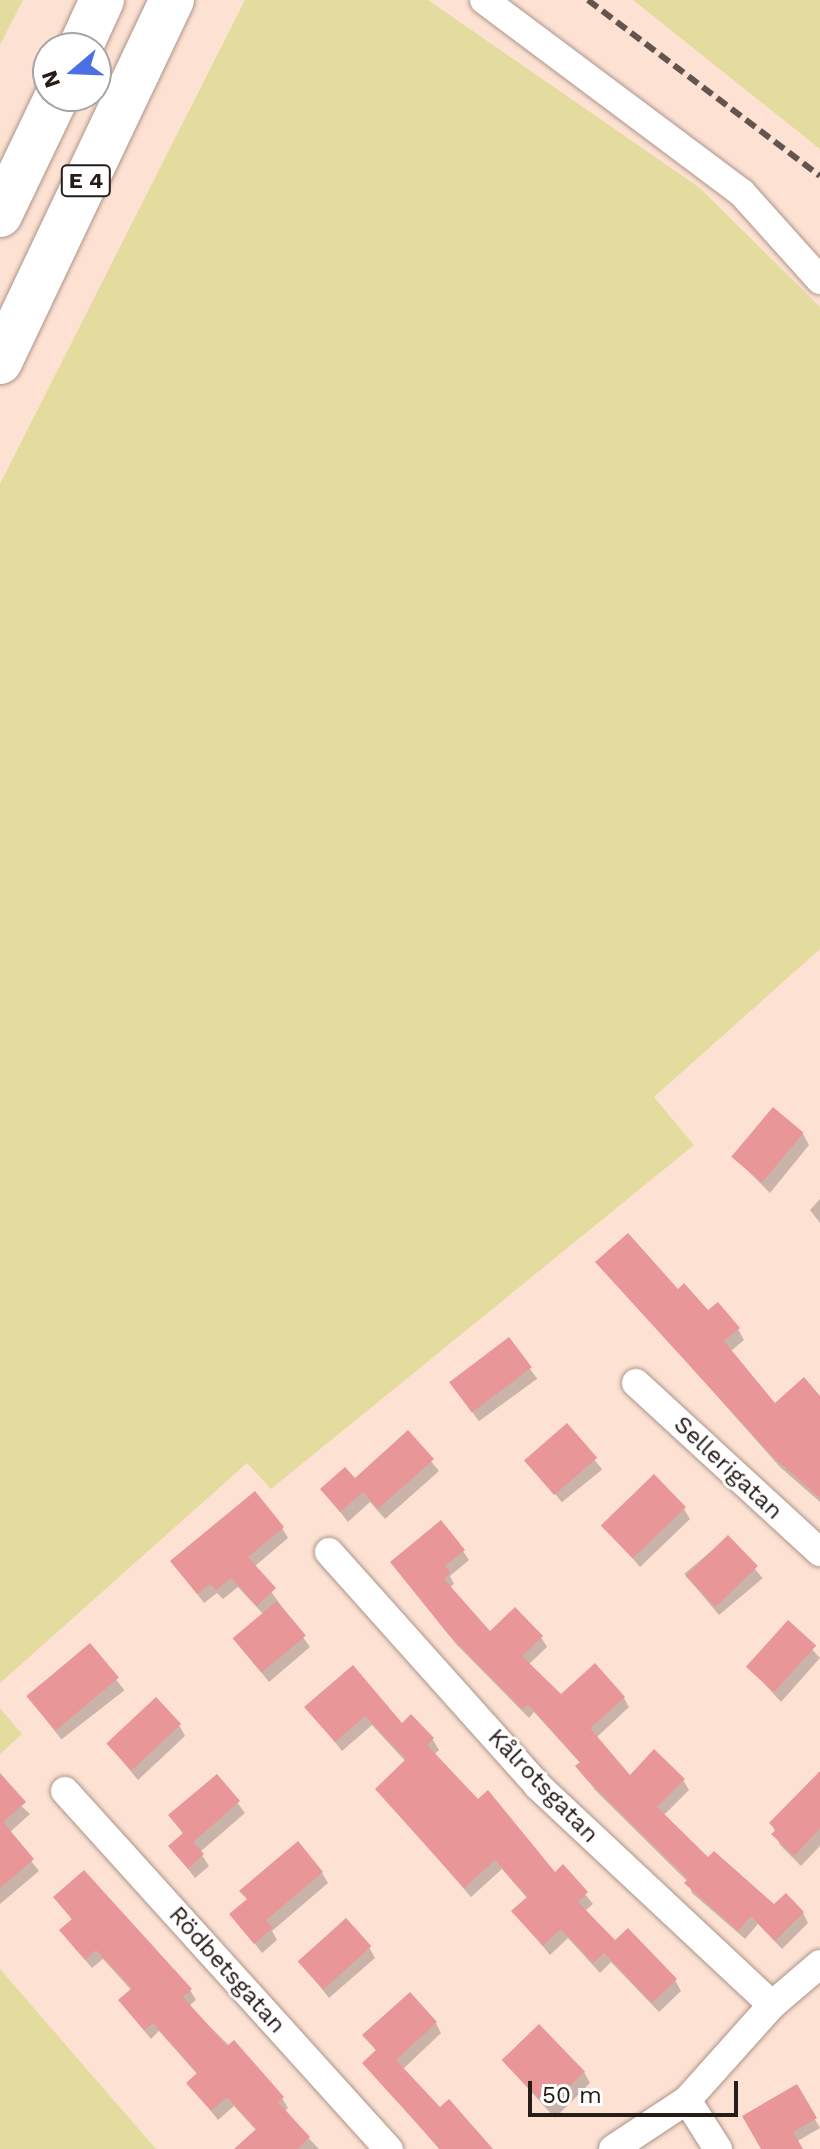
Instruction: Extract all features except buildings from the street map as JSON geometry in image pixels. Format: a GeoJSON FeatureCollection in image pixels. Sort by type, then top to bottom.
{"type":"FeatureCollection","features":[{"type":"Feature","properties":{"kind":"highway"},"geometry":{"type":"LineString","coordinates":[[87,32],[102,0]]}},
{"type":"Feature","properties":{"kind":"highway","name":"E 4"},"geometry":{"type":"LineString","coordinates":[[0,362],[172,0]]}},
{"type":"Feature","properties":{"kind":"highway","name":"E 4"},"geometry":{"type":"LineString","coordinates":[[0,215],[49,112]]}},
{"type":"Feature","properties":{"kind":"street"},"geometry":{"type":"LineString","coordinates":[[484,0],[742,193],[820,280]]}},
{"type":"Feature","properties":{"kind":"street","name":"Sellerigatan"},"geometry":{"type":"LineString","coordinates":[[636,1383],[820,1552]]}},
{"type":"Feature","properties":{"kind":"street","name":"Kålrotsgatan"},"geometry":{"type":"LineString","coordinates":[[329,1552],[538,1786],[772,2005]]}},
{"type":"Feature","properties":{"kind":"street","name":"Rödbetsgatan"},"geometry":{"type":"LineString","coordinates":[[65,1791],[389,2149]]}},
{"type":"Feature","properties":{"kind":"street"},"geometry":{"type":"LineString","coordinates":[[613,2149],[687,2100],[772,2005],[820,1964]]}},
{"type":"Feature","properties":{"kind":"street"},"geometry":{"type":"LineString","coordinates":[[687,2100],[718,2149]]}},
{"type":"Feature","properties":{"kind":"shaded area"},"geometry":{"type":"Polygon","coordinates":[[[0,0],[23,0],[0,45],[0,0]]]}},
{"type":"Feature","properties":{"kind":"shaded area"},"geometry":{"type":"Polygon","coordinates":[[[245,0],[428,0],[700,188],[820,307],[820,949],[654,1097],[694,1145],[271,1489],[247,1463],[0,1683],[0,484],[245,0]]]}},
{"type":"Feature","properties":{"kind":"shaded area"},"geometry":{"type":"Polygon","coordinates":[[[633,0],[820,0],[820,149],[633,0]]]}},
{"type":"Feature","properties":{"kind":"shaded area"},"geometry":{"type":"Polygon","coordinates":[[[0,1708],[22,1734],[0,1754],[0,1708]]]}},
{"type":"Feature","properties":{"kind":"shaded area"},"geometry":{"type":"Polygon","coordinates":[[[0,1969],[156,2149],[0,2149],[0,1969]]]}},
{"type":"Feature","properties":{"kind":"railway"},"geometry":{"type":"LineString","coordinates":[[588,0],[820,176]]}}]}
